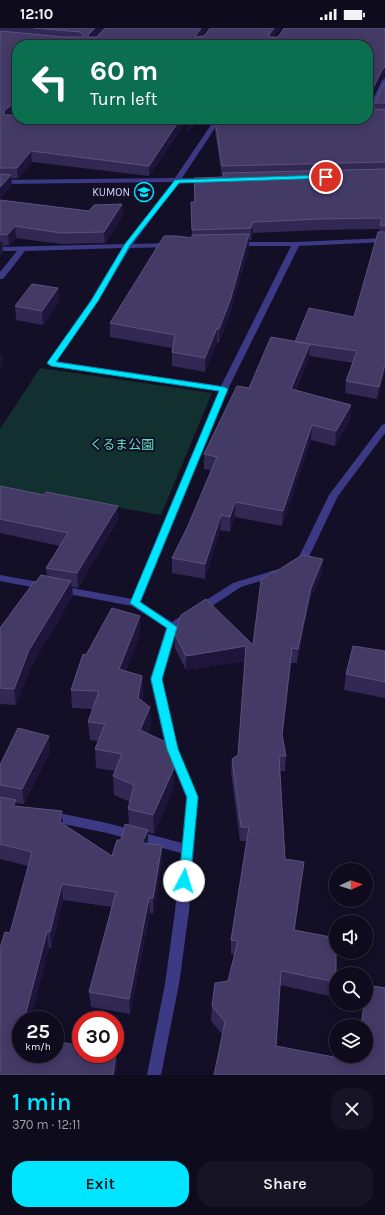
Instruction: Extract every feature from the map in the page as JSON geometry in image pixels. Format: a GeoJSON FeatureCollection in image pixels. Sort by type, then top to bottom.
{"type":"FeatureCollection","features":[{"type":"Feature","properties":{"kind":"street"},"geometry":{"type":"LineString","coordinates":[[373,110],[385,80]]}},
{"type":"Feature","properties":{"kind":"street"},"geometry":{"type":"LineString","coordinates":[[217,124],[177,181],[128,245],[94,301],[51,363],[224,389]]}},
{"type":"Feature","properties":{"kind":"street"},"geometry":{"type":"LineString","coordinates":[[0,182],[215,180]]}},
{"type":"Feature","properties":{"kind":"street"},"geometry":{"type":"LineString","coordinates":[[227,244],[296,244],[385,240]]}},
{"type":"Feature","properties":{"kind":"street"},"geometry":{"type":"LineString","coordinates":[[0,248],[181,244]]}},
{"type":"Feature","properties":{"kind":"street"},"geometry":{"type":"LineString","coordinates":[[135,603],[224,389],[296,244]]}},
{"type":"Feature","properties":{"kind":"street"},"geometry":{"type":"LineString","coordinates":[[0,277],[23,248]]}},
{"type":"Feature","properties":{"kind":"street"},"geometry":{"type":"LineString","coordinates":[[154,1075],[172,984],[182,911],[192,797],[172,749],[156,679],[172,627],[238,586],[300,565],[334,495],[385,427]]}},
{"type":"Feature","properties":{"kind":"street"},"geometry":{"type":"LineString","coordinates":[[0,578],[135,603],[172,627]]}},
{"type":"Feature","properties":{"kind":"street"},"geometry":{"type":"LineString","coordinates":[[38,814],[107,828],[187,850]]}},
{"type":"Feature","properties":{"kind":"green space","name":"くるま公園"},"geometry":{"type":"Polygon","coordinates":[[[40,368],[212,393],[161,515],[0,487],[0,429],[40,368]]]}},
{"type":"Feature","properties":{"kind":"building"},"geometry":{"type":"Polygon","coordinates":[[[34,28],[95,28],[88,35],[88,37],[97,37],[105,28],[201,28],[196,37],[204,36],[210,28],[274,28],[269,37],[278,37],[284,28],[385,28],[385,67],[373,88],[373,40],[12,40],[12,104],[4,111],[4,115],[12,115],[12,124],[177,124],[149,166],[31,151],[17,168],[0,168],[0,31],[63,37],[83,37],[84,35],[80,32],[34,28]]]}},
{"type":"Feature","properties":{"kind":"building"},"geometry":{"type":"Polygon","coordinates":[[[385,82],[385,103],[375,103],[385,82]]]}},
{"type":"Feature","properties":{"kind":"building"},"geometry":{"type":"Polygon","coordinates":[[[385,109],[385,162],[222,166],[216,124],[373,124],[373,110],[385,109]]]}},
{"type":"Feature","properties":{"kind":"building"},"geometry":{"type":"Polygon","coordinates":[[[385,169],[385,226],[380,225],[382,218],[320,219],[253,222],[251,228],[192,230],[191,202],[195,202],[194,178],[224,177],[223,173],[385,169]]]}},
{"type":"Feature","properties":{"kind":"building"},"geometry":{"type":"Polygon","coordinates":[[[0,174],[11,175],[0,187],[0,174]]]}},
{"type":"Feature","properties":{"kind":"building"},"geometry":{"type":"Polygon","coordinates":[[[0,200],[89,211],[94,205],[122,204],[104,232],[60,233],[15,226],[8,234],[0,235],[0,200]]]}},
{"type":"Feature","properties":{"kind":"building"},"geometry":{"type":"Polygon","coordinates":[[[378,232],[385,232],[385,364],[379,387],[346,381],[357,351],[295,342],[309,308],[354,317],[378,232]]]}},
{"type":"Feature","properties":{"kind":"building"},"geometry":{"type":"Polygon","coordinates":[[[249,234],[230,301],[205,358],[172,352],[175,335],[110,323],[164,236],[192,238],[192,235],[249,234]]]}},
{"type":"Feature","properties":{"kind":"building"},"geometry":{"type":"Polygon","coordinates":[[[32,284],[58,288],[42,311],[15,306],[32,284]]]}},
{"type":"Feature","properties":{"kind":"building"},"geometry":{"type":"Polygon","coordinates":[[[271,337],[310,344],[291,389],[351,405],[336,431],[312,425],[283,511],[235,502],[230,517],[221,515],[205,564],[172,558],[187,528],[217,457],[204,454],[237,386],[249,388],[271,337]]]}},
{"type":"Feature","properties":{"kind":"building"},"geometry":{"type":"Polygon","coordinates":[[[0,486],[44,495],[46,492],[118,506],[77,573],[46,568],[68,533],[0,519],[0,486]]]}},
{"type":"Feature","properties":{"kind":"building"},"geometry":{"type":"Polygon","coordinates":[[[302,555],[323,559],[311,588],[298,649],[292,648],[282,735],[286,756],[279,756],[285,859],[304,862],[294,930],[329,937],[329,959],[336,959],[336,967],[329,967],[329,981],[281,971],[276,1046],[329,1056],[329,1063],[373,1063],[373,1019],[362,1019],[363,1011],[373,1011],[373,986],[385,988],[385,1075],[214,1075],[225,1022],[212,1006],[215,983],[228,981],[238,941],[231,940],[249,827],[241,827],[232,759],[238,755],[246,646],[186,656],[175,634],[181,615],[206,599],[253,645],[261,580],[273,571],[275,572],[302,555]]]}},
{"type":"Feature","properties":{"kind":"building"},"geometry":{"type":"Polygon","coordinates":[[[41,575],[71,581],[29,650],[14,689],[0,688],[0,628],[34,582],[36,582],[41,575]]]}},
{"type":"Feature","properties":{"kind":"building"},"geometry":{"type":"Polygon","coordinates":[[[112,608],[140,616],[119,669],[142,676],[138,698],[150,707],[140,730],[166,742],[174,768],[153,815],[128,809],[134,785],[113,776],[122,754],[95,749],[105,724],[88,722],[99,691],[71,690],[83,654],[86,655],[112,608]]]}},
{"type":"Feature","properties":{"kind":"building"},"geometry":{"type":"Polygon","coordinates":[[[353,646],[385,651],[385,682],[346,674],[353,646]]]}},
{"type":"Feature","properties":{"kind":"building"},"geometry":{"type":"Polygon","coordinates":[[[18,728],[49,736],[22,789],[0,785],[0,765],[18,728]]]}},
{"type":"Feature","properties":{"kind":"building"},"geometry":{"type":"Polygon","coordinates":[[[0,797],[16,800],[13,806],[62,811],[60,822],[112,856],[117,840],[121,840],[125,824],[148,830],[142,843],[162,845],[153,898],[149,898],[129,999],[89,992],[116,892],[62,884],[50,932],[47,932],[26,1011],[12,1011],[12,1063],[64,1063],[64,1043],[72,1044],[72,1063],[115,1063],[113,1075],[0,1075],[0,948],[5,932],[10,933],[32,852],[0,844],[0,797]]]}},
{"type":"Feature","properties":{"kind":"place","name":"KUMON"},"geometry":{"type":"Point","coordinates":[144,192]}},
{"type":"Feature","properties":{"kind":"route"},"geometry":{"type":"LineString","coordinates":[[184,881],[192,797],[172,749],[156,679],[172,627],[135,603],[224,389],[51,363],[94,301],[128,245],[177,181],[326,177]]}}]}
